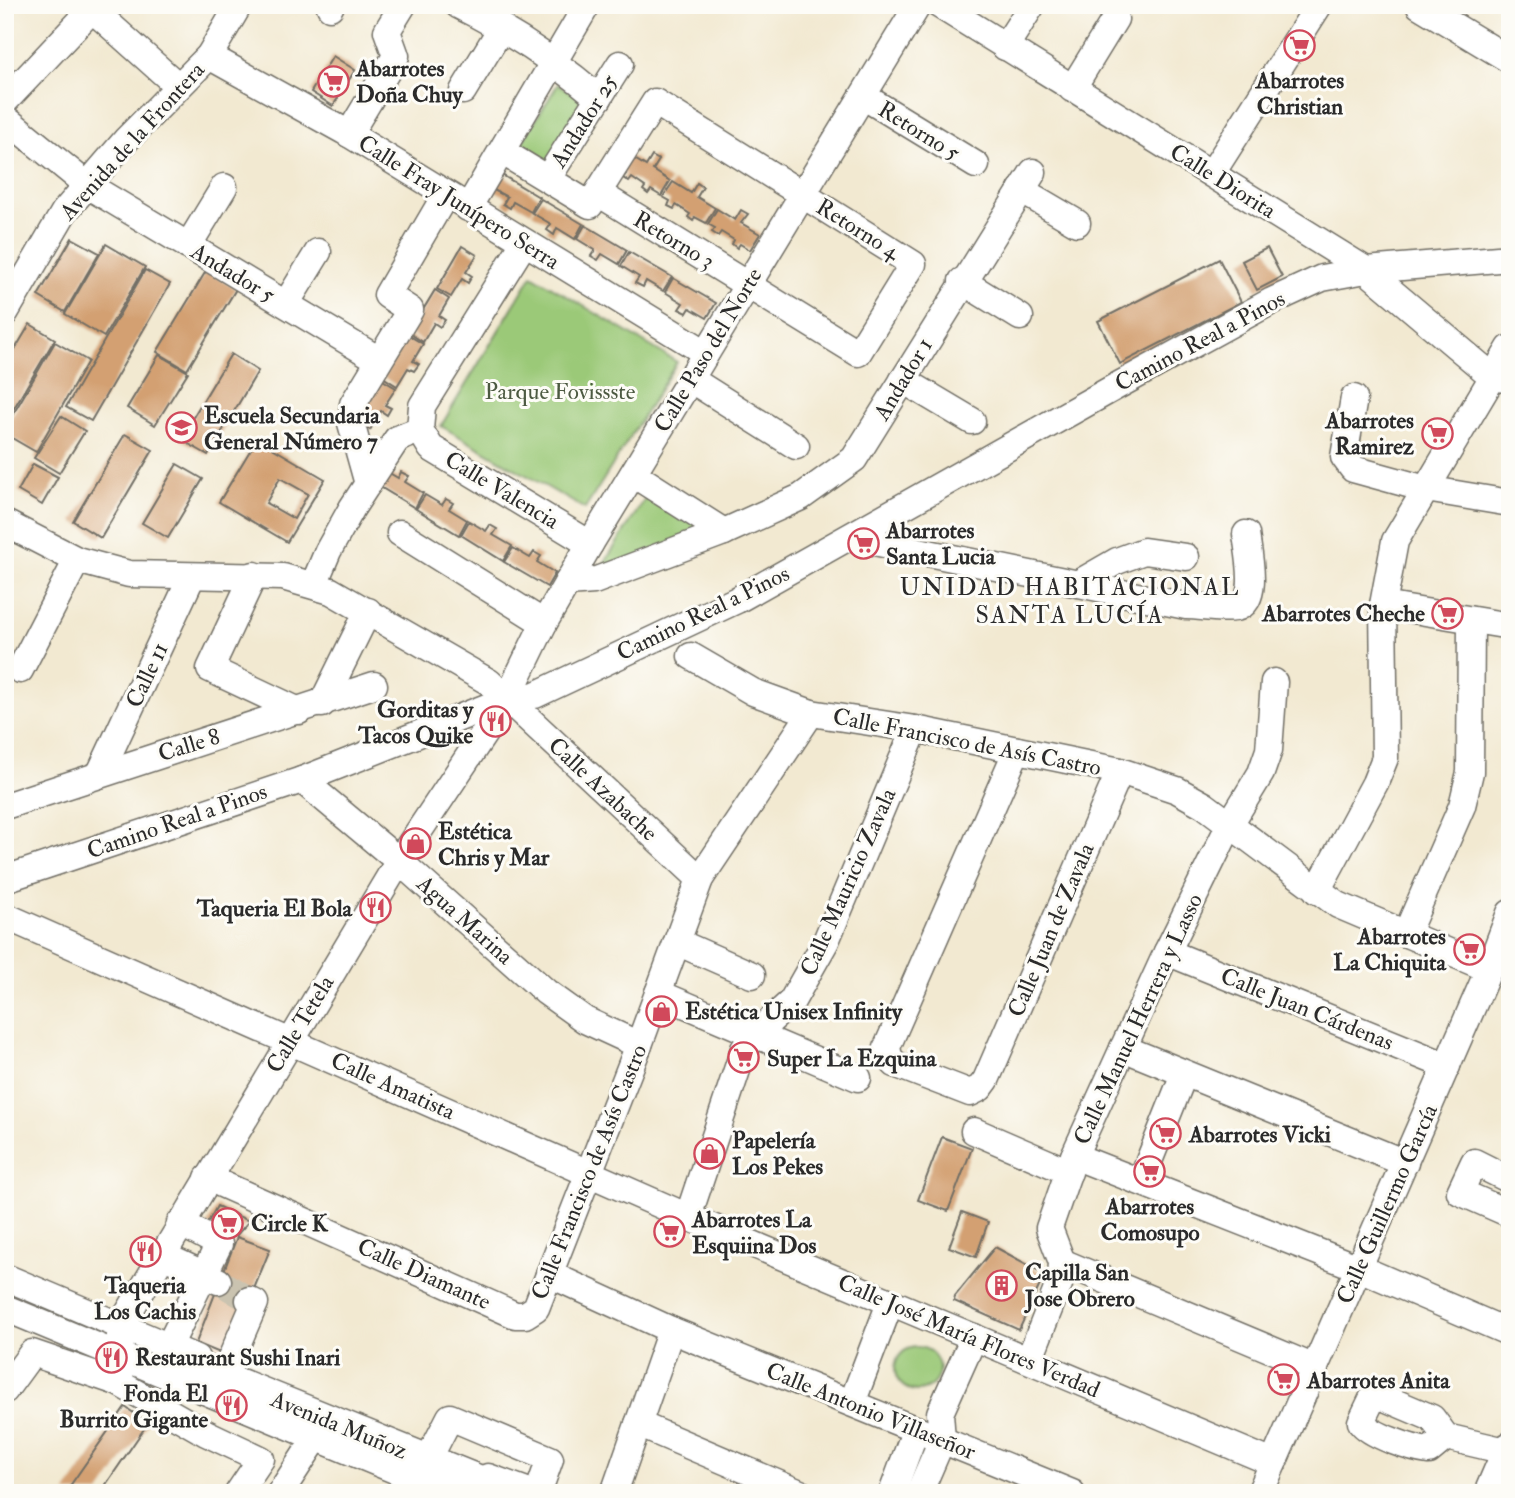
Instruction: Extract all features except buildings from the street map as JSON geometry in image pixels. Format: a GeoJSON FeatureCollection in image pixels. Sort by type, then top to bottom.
{"type":"FeatureCollection","features":[{"type":"Feature","properties":{"kind":"main road","name":"Avenida Muñoz"},"geometry":{"type":"LineString","coordinates":[[170,1356],[475,1493]]}},
{"type":"Feature","properties":{"kind":"main road","name":"Avenida Muñoz"},"geometry":{"type":"LineString","coordinates":[[170,1356],[506,1493]]}},
{"type":"Feature","properties":{"kind":"main road"},"geometry":{"type":"LineString","coordinates":[[1491,1493],[1509,1451]]}},
{"type":"Feature","properties":{"kind":"street","name":"Avenida de la Frontera"},"geometry":{"type":"LineString","coordinates":[[5,313],[58,222],[87,185],[209,56],[239,5]]}},
{"type":"Feature","properties":{"kind":"street"},"geometry":{"type":"LineString","coordinates":[[349,134],[396,56],[387,31],[402,5]]}},
{"type":"Feature","properties":{"kind":"street"},"geometry":{"type":"LineString","coordinates":[[458,5],[502,27],[556,61],[599,98]]}},
{"type":"Feature","properties":{"kind":"street"},"geometry":{"type":"LineString","coordinates":[[368,484],[351,423],[353,404],[410,310],[387,295],[457,201],[503,152],[587,5]]}},
{"type":"Feature","properties":{"kind":"street","name":"Calle Paso del Norte"},"geometry":{"type":"LineString","coordinates":[[507,699],[544,623],[590,544],[918,5]]}},
{"type":"Feature","properties":{"kind":"street","name":"Calle Diorita"},"geometry":{"type":"LineString","coordinates":[[939,5],[1366,271],[1501,379]]}},
{"type":"Feature","properties":{"kind":"street"},"geometry":{"type":"LineString","coordinates":[[1005,47],[1032,5]]}},
{"type":"Feature","properties":{"kind":"street"},"geometry":{"type":"LineString","coordinates":[[1212,173],[1319,5]]}},
{"type":"Feature","properties":{"kind":"street"},"geometry":{"type":"LineString","coordinates":[[1419,5],[1510,60]]}},
{"type":"Feature","properties":{"kind":"street"},"geometry":{"type":"LineString","coordinates":[[5,101],[94,7],[178,86]]}},
{"type":"Feature","properties":{"kind":"street"},"geometry":{"type":"LineString","coordinates":[[1072,89],[1115,19]]}},
{"type":"Feature","properties":{"kind":"street"},"geometry":{"type":"LineString","coordinates":[[463,91],[502,27]]}},
{"type":"Feature","properties":{"kind":"street","name":"Calle Fray Junípero Serra"},"geometry":{"type":"LineString","coordinates":[[209,56],[349,134],[706,352]]}},
{"type":"Feature","properties":{"kind":"street","name":"Andador 25"},"geometry":{"type":"LineString","coordinates":[[548,178],[620,64]]}},
{"type":"Feature","properties":{"kind":"street","name":"Retorno 5"},"geometry":{"type":"LineString","coordinates":[[863,96],[976,165]]}},
{"type":"Feature","properties":{"kind":"street","name":"Retorno 4"},"geometry":{"type":"LineString","coordinates":[[598,193],[655,102],[913,264],[858,353]]}},
{"type":"Feature","properties":{"kind":"street","name":"Andador 5"},"geometry":{"type":"LineString","coordinates":[[5,118],[87,185],[379,360]]}},
{"type":"Feature","properties":{"kind":"street"},"geometry":{"type":"LineString","coordinates":[[503,152],[590,205],[598,193]]}},
{"type":"Feature","properties":{"kind":"street","name":"Andador 1"},"geometry":{"type":"LineString","coordinates":[[567,583],[594,581],[724,532],[801,497],[854,458],[962,281],[1027,181],[1077,223]]}},
{"type":"Feature","properties":{"kind":"street"},"geometry":{"type":"LineString","coordinates":[[188,246],[224,187]]}},
{"type":"Feature","properties":{"kind":"street","name":"Retorno 3"},"geometry":{"type":"LineString","coordinates":[[598,193],[858,353]]}},
{"type":"Feature","properties":{"kind":"street"},"geometry":{"type":"LineString","coordinates":[[314,584],[328,551],[397,439],[420,430],[422,406],[524,243]]}},
{"type":"Feature","properties":{"kind":"street"},"geometry":{"type":"LineString","coordinates":[[286,304],[318,252]]}},
{"type":"Feature","properties":{"kind":"street","name":"Camino Real a Pinos"},"geometry":{"type":"LineString","coordinates":[[5,879],[302,779],[507,699],[535,695],[737,600],[1272,301],[1322,278],[1366,271],[1510,258]]}},
{"type":"Feature","properties":{"kind":"street"},"geometry":{"type":"LineString","coordinates":[[962,281],[1020,317]]}},
{"type":"Feature","properties":{"kind":"street"},"geometry":{"type":"LineString","coordinates":[[1317,891],[1375,783],[1385,758],[1383,606],[1395,541],[1426,489],[1501,379],[1510,348]]}},
{"type":"Feature","properties":{"kind":"street"},"geometry":{"type":"LineString","coordinates":[[690,379],[796,446]]}},
{"type":"Feature","properties":{"kind":"street"},"geometry":{"type":"LineString","coordinates":[[903,380],[972,421]]}},
{"type":"Feature","properties":{"kind":"street"},"geometry":{"type":"LineString","coordinates":[[1354,398],[1344,457],[1353,469],[1426,489],[1510,503]]}},
{"type":"Feature","properties":{"kind":"street","name":"Calle Valencia"},"geometry":{"type":"LineString","coordinates":[[420,430],[431,447],[590,544]]}},
{"type":"Feature","properties":{"kind":"street"},"geometry":{"type":"LineString","coordinates":[[633,474],[724,532]]}},
{"type":"Feature","properties":{"kind":"street","name":"Calle Azabache"},"geometry":{"type":"LineString","coordinates":[[5,523],[77,560],[129,574],[254,575],[314,584],[368,611],[489,682],[700,879]]}},
{"type":"Feature","properties":{"kind":"street"},"geometry":{"type":"LineString","coordinates":[[400,533],[544,623]]}},
{"type":"Feature","properties":{"kind":"street"},"geometry":{"type":"LineString","coordinates":[[850,537],[1186,606],[1237,608],[1246,602],[1252,591],[1246,534]]}},
{"type":"Feature","properties":{"kind":"street"},"geometry":{"type":"LineString","coordinates":[[1077,584],[1117,561],[1144,551],[1186,557]]}},
{"type":"Feature","properties":{"kind":"street"},"geometry":{"type":"LineString","coordinates":[[20,670],[77,560]]}},
{"type":"Feature","properties":{"kind":"street"},"geometry":{"type":"LineString","coordinates":[[254,575],[211,668],[310,708],[368,611]]}},
{"type":"Feature","properties":{"kind":"street","name":"Calle 11"},"geometry":{"type":"LineString","coordinates":[[100,773],[192,576]]}},
{"type":"Feature","properties":{"kind":"street"},"geometry":{"type":"LineString","coordinates":[[1383,606],[1510,626]]}},
{"type":"Feature","properties":{"kind":"street"},"geometry":{"type":"LineString","coordinates":[[1406,934],[1462,806],[1470,772],[1471,620]]}},
{"type":"Feature","properties":{"kind":"street"},"geometry":{"type":"LineString","coordinates":[[691,656],[753,692],[811,713]]}},
{"type":"Feature","properties":{"kind":"street","name":"Calle Manuel Herrera y Lasso"},"geometry":{"type":"LineString","coordinates":[[1062,1262],[1049,1228],[1071,1164],[1167,953],[1230,824],[1261,773],[1269,750],[1274,682]]}},
{"type":"Feature","properties":{"kind":"street","name":"Calle 8"},"geometry":{"type":"LineString","coordinates":[[5,807],[100,773],[310,708],[374,685]]}},
{"type":"Feature","properties":{"kind":"street","name":"Calle Tetela"},"geometry":{"type":"LineString","coordinates":[[121,1325],[399,861],[507,699]]}},
{"type":"Feature","properties":{"kind":"street","name":"Calle Francisco de Asís Castro"},"geometry":{"type":"LineString","coordinates":[[525,1315],[536,1308],[639,1045],[700,879],[811,713],[915,729],[1120,771],[1177,790],[1230,824],[1338,905],[1489,969]]}},
{"type":"Feature","properties":{"kind":"street","name":"Calle Mauricio Zavala"},"geometry":{"type":"LineString","coordinates":[[688,1217],[740,1058],[757,1033],[792,1002],[825,941],[915,729]]}},
{"type":"Feature","properties":{"kind":"street","name":"Calle Juan de Zavala"},"geometry":{"type":"LineString","coordinates":[[1017,750],[887,1047],[889,1057],[895,1064],[970,1093],[980,1088],[1120,771]]}},
{"type":"Feature","properties":{"kind":"street","name":"Agua Marina"},"geometry":{"type":"LineString","coordinates":[[302,779],[546,992],[585,1020],[639,1045]]}},
{"type":"Feature","properties":{"kind":"street","name":"Calle Guillermo García"},"geometry":{"type":"LineString","coordinates":[[1260,1493],[1489,969],[1510,913]]}},
{"type":"Feature","properties":{"kind":"street","name":"Calle Amatista"},"geometry":{"type":"LineString","coordinates":[[5,916],[589,1171]]}},
{"type":"Feature","properties":{"kind":"street"},"geometry":{"type":"LineString","coordinates":[[677,942],[752,975]]}},
{"type":"Feature","properties":{"kind":"street","name":"Calle Juan Cárdenas"},"geometry":{"type":"LineString","coordinates":[[1167,953],[1447,1066]]}},
{"type":"Feature","properties":{"kind":"street"},"geometry":{"type":"LineString","coordinates":[[658,993],[858,1078]]}},
{"type":"Feature","properties":{"kind":"street"},"geometry":{"type":"LineString","coordinates":[[1123,1048],[1405,1163]]}},
{"type":"Feature","properties":{"kind":"street"},"geometry":{"type":"LineString","coordinates":[[1141,1181],[1184,1074]]}},
{"type":"Feature","properties":{"kind":"street"},"geometry":{"type":"LineString","coordinates":[[974,1131],[1071,1164],[1141,1181],[1359,1268],[1510,1333]]}},
{"type":"Feature","properties":{"kind":"street"},"geometry":{"type":"LineString","coordinates":[[1510,1180],[1474,1162],[1460,1192],[1510,1214]]}},
{"type":"Feature","properties":{"kind":"street","name":"Calle José María Flores Verdad"},"geometry":{"type":"LineString","coordinates":[[589,1171],[688,1217],[1273,1464]]}},
{"type":"Feature","properties":{"kind":"street","name":"Calle Diamante"},"geometry":{"type":"LineString","coordinates":[[208,1178],[515,1315],[525,1315]]}},
{"type":"Feature","properties":{"kind":"street"},"geometry":{"type":"LineString","coordinates":[[170,1356],[211,1278],[219,1244],[180,1223]]}},
{"type":"Feature","properties":{"kind":"street"},"geometry":{"type":"LineString","coordinates":[[162,1255],[211,1278]]}},
{"type":"Feature","properties":{"kind":"street"},"geometry":{"type":"LineString","coordinates":[[1029,1360],[1061,1279],[1062,1262],[1315,1368]]}},
{"type":"Feature","properties":{"kind":"street","name":"Calle Antonio Villaseñor"},"geometry":{"type":"LineString","coordinates":[[549,1274],[670,1330],[1072,1493]]}},
{"type":"Feature","properties":{"kind":"street"},"geometry":{"type":"LineString","coordinates":[[14,1300],[121,1325],[170,1356],[226,1370],[532,1493]]}},
{"type":"Feature","properties":{"kind":"street"},"geometry":{"type":"LineString","coordinates":[[14,1300],[121,1371],[206,1433],[261,1459],[238,1493]]}},
{"type":"Feature","properties":{"kind":"street"},"geometry":{"type":"LineString","coordinates":[[226,1370],[255,1303],[249,1300]]}},
{"type":"Feature","properties":{"kind":"street"},"geometry":{"type":"LineString","coordinates":[[852,1403],[890,1303]]}},
{"type":"Feature","properties":{"kind":"street"},"geometry":{"type":"LineString","coordinates":[[121,1325],[118,1339],[121,1371]]}},
{"type":"Feature","properties":{"kind":"street"},"geometry":{"type":"LineString","coordinates":[[614,1493],[670,1330]]}},
{"type":"Feature","properties":{"kind":"street"},"geometry":{"type":"LineString","coordinates":[[919,1493],[942,1440],[940,1413],[974,1337]]}},
{"type":"Feature","properties":{"kind":"street"},"geometry":{"type":"LineString","coordinates":[[5,1390],[32,1353],[121,1371],[316,1438],[450,1493]]}},
{"type":"Feature","properties":{"kind":"street"},"geometry":{"type":"LineString","coordinates":[[431,1454],[450,1418],[550,1459],[538,1493]]}},
{"type":"Feature","properties":{"kind":"street"},"geometry":{"type":"LineString","coordinates":[[638,1424],[800,1493]]}},
{"type":"Feature","properties":{"kind":"street"},"geometry":{"type":"LineString","coordinates":[[892,1493],[916,1429]]}},
{"type":"Feature","properties":{"kind":"street"},"geometry":{"type":"LineString","coordinates":[[1446,1437],[1509,1451]]}},
{"type":"Feature","properties":{"kind":"street"},"geometry":{"type":"LineString","coordinates":[[280,1493],[316,1438]]}},
{"type":"Feature","properties":{"kind":"green space"},"geometry":{"type":"Polygon","coordinates":[[[558,84],[587,102],[548,165],[519,147],[558,84]]]}},
{"type":"Feature","properties":{"kind":"green space","name":"Parque Fovissste"},"geometry":{"type":"Polygon","coordinates":[[[532,275],[677,362],[585,509],[441,426],[532,275]]]}},
{"type":"Feature","properties":{"kind":"green space"},"geometry":{"type":"Polygon","coordinates":[[[650,491],[712,531],[598,573],[650,491]]]}},
{"type":"Feature","properties":{"kind":"green space"},"geometry":{"type":"Polygon","coordinates":[[[917,1347],[926,1348],[933,1353],[938,1360],[938,1378],[933,1385],[926,1390],[917,1391],[908,1390],[901,1385],[896,1378],[895,1369],[896,1360],[901,1353],[908,1348],[917,1347]]]}},
{"type":"Feature","properties":{"kind":"tunnel"},"geometry":{"type":"LineString","coordinates":[[220,1282],[249,1300]]}},
{"type":"Feature","properties":{"kind":"place","name":"Abarrotes Christian"},"geometry":{"type":"Point","coordinates":[1300,46]}},
{"type":"Feature","properties":{"kind":"place","name":"Abarrotes Doña Chuy"},"geometry":{"type":"Point","coordinates":[333,81]}},
{"type":"Feature","properties":{"kind":"place","name":"Escuela Secundaria General Número 7"},"geometry":{"type":"Point","coordinates":[181,428]}},
{"type":"Feature","properties":{"kind":"place","name":"Abarrotes Ramirez"},"geometry":{"type":"Point","coordinates":[1437,433]}},
{"type":"Feature","properties":{"kind":"place","name":"Abarrotes Santa Lucia"},"geometry":{"type":"Point","coordinates":[863,543]}},
{"type":"Feature","properties":{"kind":"place","name":"Abarrotes Cheche"},"geometry":{"type":"Point","coordinates":[1448,613]}},
{"type":"Feature","properties":{"kind":"place","name":"Gorditas y Tacos Quike"},"geometry":{"type":"Point","coordinates":[496,722]}},
{"type":"Feature","properties":{"kind":"place","name":"Estética Chris y Mar"},"geometry":{"type":"Point","coordinates":[415,844]}},
{"type":"Feature","properties":{"kind":"place","name":"Taqueria El Bola"},"geometry":{"type":"Point","coordinates":[375,908]}},
{"type":"Feature","properties":{"kind":"place","name":"Abarrotes La Chiquita"},"geometry":{"type":"Point","coordinates":[1469,949]}},
{"type":"Feature","properties":{"kind":"place","name":"Estética Unisex Infinity"},"geometry":{"type":"Point","coordinates":[662,1011]}},
{"type":"Feature","properties":{"kind":"place","name":"Super La Ezquina"},"geometry":{"type":"Point","coordinates":[744,1058]}},
{"type":"Feature","properties":{"kind":"place","name":"Abarrotes Vicki"},"geometry":{"type":"Point","coordinates":[1166,1134]}},
{"type":"Feature","properties":{"kind":"place","name":"Papelería Los Pekes"},"geometry":{"type":"Point","coordinates":[709,1153]}},
{"type":"Feature","properties":{"kind":"place","name":"Abarrotes Comosupo"},"geometry":{"type":"Point","coordinates":[1150,1172]}},
{"type":"Feature","properties":{"kind":"place","name":"Circle K"},"geometry":{"type":"Point","coordinates":[228,1223]}},
{"type":"Feature","properties":{"kind":"place","name":"Abarrotes La Esquiina Dos"},"geometry":{"type":"Point","coordinates":[669,1232]}},
{"type":"Feature","properties":{"kind":"place","name":"Taqueria Los Cachis"},"geometry":{"type":"Point","coordinates":[145,1251]}},
{"type":"Feature","properties":{"kind":"place","name":"Capilla San Jose Obrero"},"geometry":{"type":"Point","coordinates":[1002,1285]}},
{"type":"Feature","properties":{"kind":"place","name":"Restaurant Sushi Inari"},"geometry":{"type":"Point","coordinates":[112,1357]}},
{"type":"Feature","properties":{"kind":"place","name":"Abarrotes Anita"},"geometry":{"type":"Point","coordinates":[1284,1380]}},
{"type":"Feature","properties":{"kind":"place","name":"Fonda El Burrito Gigante"},"geometry":{"type":"Point","coordinates":[231,1406]}},
{"type":"Feature","properties":{"kind":"district","name":"UNIDAD HABITACIONAL SANTA LUCÍA"},"geometry":{"type":"Point","coordinates":[1070,601]}}]}
